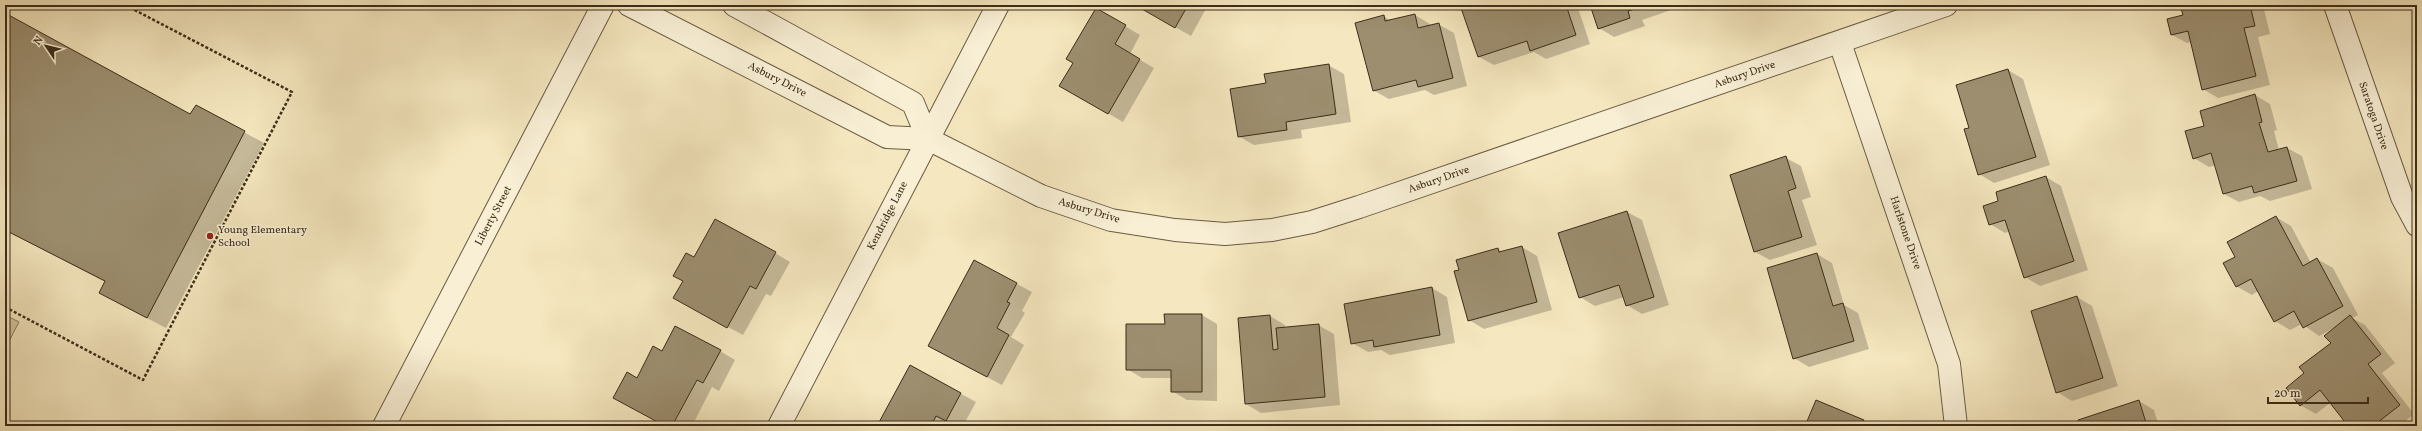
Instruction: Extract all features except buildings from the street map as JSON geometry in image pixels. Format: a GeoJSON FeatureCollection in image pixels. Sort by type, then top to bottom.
{"type":"FeatureCollection","features":[{"type":"Feature","properties":{"kind":"street","name":"Liberty Street"},"geometry":{"type":"LineString","coordinates":[[384,426],[603,5]]}},
{"type":"Feature","properties":{"kind":"street","name":"Asbury Drive"},"geometry":{"type":"LineString","coordinates":[[629,5],[887,136],[928,139],[1041,196],[1111,220],[1175,230],[1225,234],[1272,230],[1312,222],[1840,43],[1946,5]]}},
{"type":"Feature","properties":{"kind":"street"},"geometry":{"type":"LineString","coordinates":[[734,5],[913,103],[928,139]]}},
{"type":"Feature","properties":{"kind":"street","name":"Kendridge Lane"},"geometry":{"type":"LineString","coordinates":[[779,426],[998,5]]}},
{"type":"Feature","properties":{"kind":"street","name":"Saratoga Drive"},"geometry":{"type":"LineString","coordinates":[[2335,5],[2396,183],[2417,225]]}},
{"type":"Feature","properties":{"kind":"street","name":"Harlstone Drive"},"geometry":{"type":"LineString","coordinates":[[1840,43],[1949,364],[1956,426]]}},
{"type":"Feature","properties":{"kind":"path"},"geometry":{"type":"LineString","coordinates":[[5,307],[143,380],[292,92],[125,5]]}},
{"type":"Feature","properties":{"kind":"shaded area"},"geometry":{"type":"Polygon","coordinates":[[[5,315],[19,322],[5,349],[5,315]]]}},
{"type":"Feature","properties":{"kind":"place","name":"Young Elementary School"},"geometry":{"type":"Point","coordinates":[210,236]}}]}
